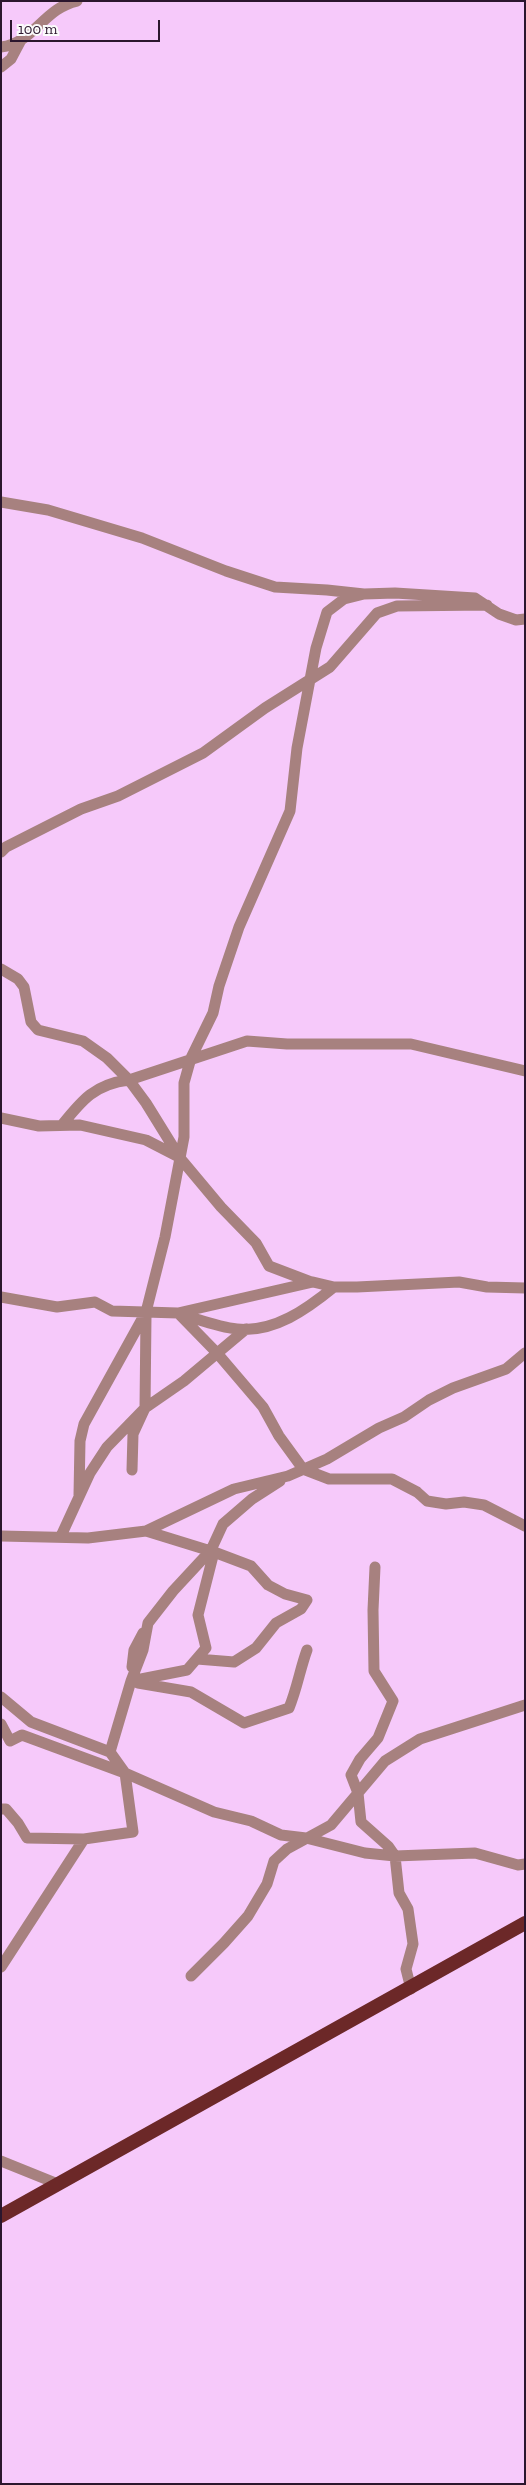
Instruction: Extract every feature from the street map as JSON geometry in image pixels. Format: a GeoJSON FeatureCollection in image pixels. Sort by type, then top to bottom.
{"type":"FeatureCollection","features":[{"type":"Feature","properties":{"kind":"highway"},"geometry":{"type":"LineString","coordinates":[[1,2216],[525,1923]]}},
{"type":"Feature","properties":{"kind":"street"},"geometry":{"type":"LineString","coordinates":[[1,67],[11,59],[20,42],[53,11],[77,1]]}},
{"type":"Feature","properties":{"kind":"street"},"geometry":{"type":"LineString","coordinates":[[1,47],[20,42]]}},
{"type":"Feature","properties":{"kind":"street"},"geometry":{"type":"LineString","coordinates":[[1,502],[48,510],[142,538],[226,571],[275,587],[364,594],[395,593],[475,598],[499,614],[516,620],[525,619]]}},
{"type":"Feature","properties":{"kind":"street"},"geometry":{"type":"LineString","coordinates":[[79,1495],[80,1441],[84,1424],[146,1312],[166,1237],[184,1137],[184,1083],[191,1058],[213,1013],[219,986],[239,927],[290,811],[297,748],[316,648],[326,612],[344,598],[364,594]]}},
{"type":"Feature","properties":{"kind":"street"},"geometry":{"type":"LineString","coordinates":[[1,852],[6,846],[81,809],[118,796],[203,753],[265,708],[330,667],[377,613],[397,606],[487,605]]}},
{"type":"Feature","properties":{"kind":"street"},"geometry":{"type":"LineString","coordinates":[[1,969],[18,979],[24,987],[31,1022],[38,1030],[83,1041],[107,1058],[129,1080],[180,1158],[221,1207],[256,1242],[269,1266],[313,1282],[334,1287],[459,1282],[487,1287],[525,1288]]}},
{"type":"Feature","properties":{"kind":"street"},"geometry":{"type":"LineString","coordinates":[[62,1125],[83,1098],[110,1083],[129,1080],[248,1040],[287,1044],[411,1044],[525,1072]]}},
{"type":"Feature","properties":{"kind":"street"},"geometry":{"type":"LineString","coordinates":[[1,1118],[39,1126],[80,1125],[146,1140],[180,1158]]}},
{"type":"Feature","properties":{"kind":"street"},"geometry":{"type":"LineString","coordinates":[[178,1313],[313,1282]]}},
{"type":"Feature","properties":{"kind":"street"},"geometry":{"type":"LineString","coordinates":[[1,1297],[57,1307],[95,1302],[112,1311],[178,1313],[235,1329],[256,1330],[309,1308],[334,1287]]}},
{"type":"Feature","properties":{"kind":"street"},"geometry":{"type":"LineString","coordinates":[[132,1470],[133,1434],[145,1408],[146,1312]]}},
{"type":"Feature","properties":{"kind":"street"},"geometry":{"type":"LineString","coordinates":[[178,1313],[217,1353],[263,1407],[279,1436],[303,1469],[329,1479],[392,1479],[417,1492],[427,1501],[446,1504],[464,1502],[484,1505],[525,1526]]}},
{"type":"Feature","properties":{"kind":"street"},"geometry":{"type":"LineString","coordinates":[[60,1536],[90,1473],[107,1447],[145,1408],[184,1381],[246,1329]]}},
{"type":"Feature","properties":{"kind":"street"},"geometry":{"type":"LineString","coordinates":[[131,1681],[187,1670],[206,1648],[198,1615],[212,1551],[222,1524],[252,1499],[288,1476],[327,1459],[453,1388],[506,1369],[525,1354]]}},
{"type":"Feature","properties":{"kind":"street"},"geometry":{"type":"LineString","coordinates":[[1,1536],[88,1538],[146,1531],[234,1489],[288,1476]]}},
{"type":"Feature","properties":{"kind":"street"},"geometry":{"type":"LineString","coordinates":[[146,1531],[212,1551],[251,1566],[268,1586],[285,1594],[307,1600],[301,1609],[276,1623],[256,1648],[234,1662],[197,1659]]}},
{"type":"Feature","properties":{"kind":"street"},"geometry":{"type":"LineString","coordinates":[[110,1752],[131,1681],[134,1650],[148,1623],[173,1591],[212,1551]]}},
{"type":"Feature","properties":{"kind":"street"},"geometry":{"type":"LineString","coordinates":[[375,1567],[373,1610],[374,1671],[393,1701],[378,1738],[360,1759],[351,1776],[358,1793],[361,1822],[388,1846],[395,1856],[399,1893],[408,1909],[413,1944],[406,1969],[410,1989]]}},
{"type":"Feature","properties":{"kind":"street"},"geometry":{"type":"LineString","coordinates":[[131,1681],[191,1692],[244,1723],[289,1708],[298,1686],[298,1676],[307,1650]]}},
{"type":"Feature","properties":{"kind":"street"},"geometry":{"type":"LineString","coordinates":[[1,1697],[31,1722],[110,1752],[125,1773],[133,1832],[84,1839],[27,1838],[6,1809],[1,1809]]}},
{"type":"Feature","properties":{"kind":"street"},"geometry":{"type":"LineString","coordinates":[[191,1976],[248,1916],[267,1884],[274,1861],[287,1849],[331,1825],[385,1760],[420,1739],[525,1705]]}},
{"type":"Feature","properties":{"kind":"street"},"geometry":{"type":"LineString","coordinates":[[1,1724],[10,1741],[22,1735],[125,1773],[214,1812],[251,1821],[281,1835],[306,1838],[364,1853],[395,1856],[475,1853],[518,1865],[525,1864]]}},
{"type":"Feature","properties":{"kind":"street"},"geometry":{"type":"LineString","coordinates":[[1,1968],[84,1839]]}},
{"type":"Feature","properties":{"kind":"street"},"geometry":{"type":"LineString","coordinates":[[1,2161],[58,2184]]}}]}
